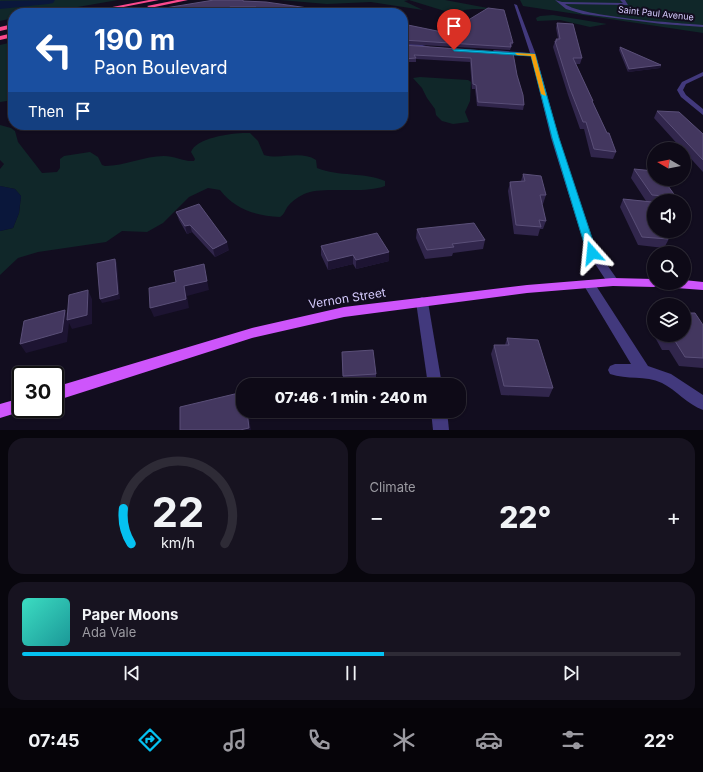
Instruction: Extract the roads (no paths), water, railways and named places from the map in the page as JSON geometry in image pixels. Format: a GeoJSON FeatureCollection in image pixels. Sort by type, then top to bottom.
{"type":"FeatureCollection","features":[{"type":"Feature","properties":{"kind":"highway"},"geometry":{"type":"LineString","coordinates":[[112,8],[157,0]]}},
{"type":"Feature","properties":{"kind":"highway"},"geometry":{"type":"LineString","coordinates":[[142,8],[186,0]]}},
{"type":"Feature","properties":{"kind":"main road","name":"Vernon Street"},"geometry":{"type":"LineString","coordinates":[[64,391],[252,333],[344,312],[589,284],[612,282],[647,282]]}},
{"type":"Feature","properties":{"kind":"main road"},"geometry":{"type":"LineString","coordinates":[[691,285],[703,286]]}},
{"type":"Feature","properties":{"kind":"main road"},"geometry":{"type":"LineString","coordinates":[[0,411],[12,407]]}},
{"type":"Feature","properties":{"kind":"street"},"geometry":{"type":"LineString","coordinates":[[559,2],[627,4],[622,0]]}},
{"type":"Feature","properties":{"kind":"street","name":"Saint Paul Avenue"},"geometry":{"type":"LineString","coordinates":[[559,2],[571,10],[583,13],[662,23],[703,26]]}},
{"type":"Feature","properties":{"kind":"street"},"geometry":{"type":"LineString","coordinates":[[515,5],[534,55],[555,138],[591,250],[612,282]]}},
{"type":"Feature","properties":{"kind":"street"},"geometry":{"type":"LineString","coordinates":[[408,43],[428,48]]}},
{"type":"Feature","properties":{"kind":"street"},"geometry":{"type":"LineString","coordinates":[[408,47],[435,48]]}},
{"type":"Feature","properties":{"kind":"street"},"geometry":{"type":"LineString","coordinates":[[486,52],[534,55]]}},
{"type":"Feature","properties":{"kind":"street"},"geometry":{"type":"LineString","coordinates":[[703,74],[684,83],[680,90],[686,99],[703,113]]}},
{"type":"Feature","properties":{"kind":"street"},"geometry":{"type":"LineString","coordinates":[[589,284],[643,371]]}},
{"type":"Feature","properties":{"kind":"street"},"geometry":{"type":"LineString","coordinates":[[422,302],[434,378]]}},
{"type":"Feature","properties":{"kind":"street"},"geometry":{"type":"LineString","coordinates":[[615,370],[643,371],[666,378],[703,403]]}},
{"type":"Feature","properties":{"kind":"street"},"geometry":{"type":"LineString","coordinates":[[440,418],[441,430]]}},
{"type":"Feature","properties":{"kind":"water"},"geometry":{"type":"Polygon","coordinates":[[[0,186],[15,189],[21,196],[19,213],[13,228],[0,231],[0,186]]]}},
{"type":"Feature","properties":{"kind":"waterway"},"geometry":{"type":"LineString","coordinates":[[0,5],[48,0]]}}]}
